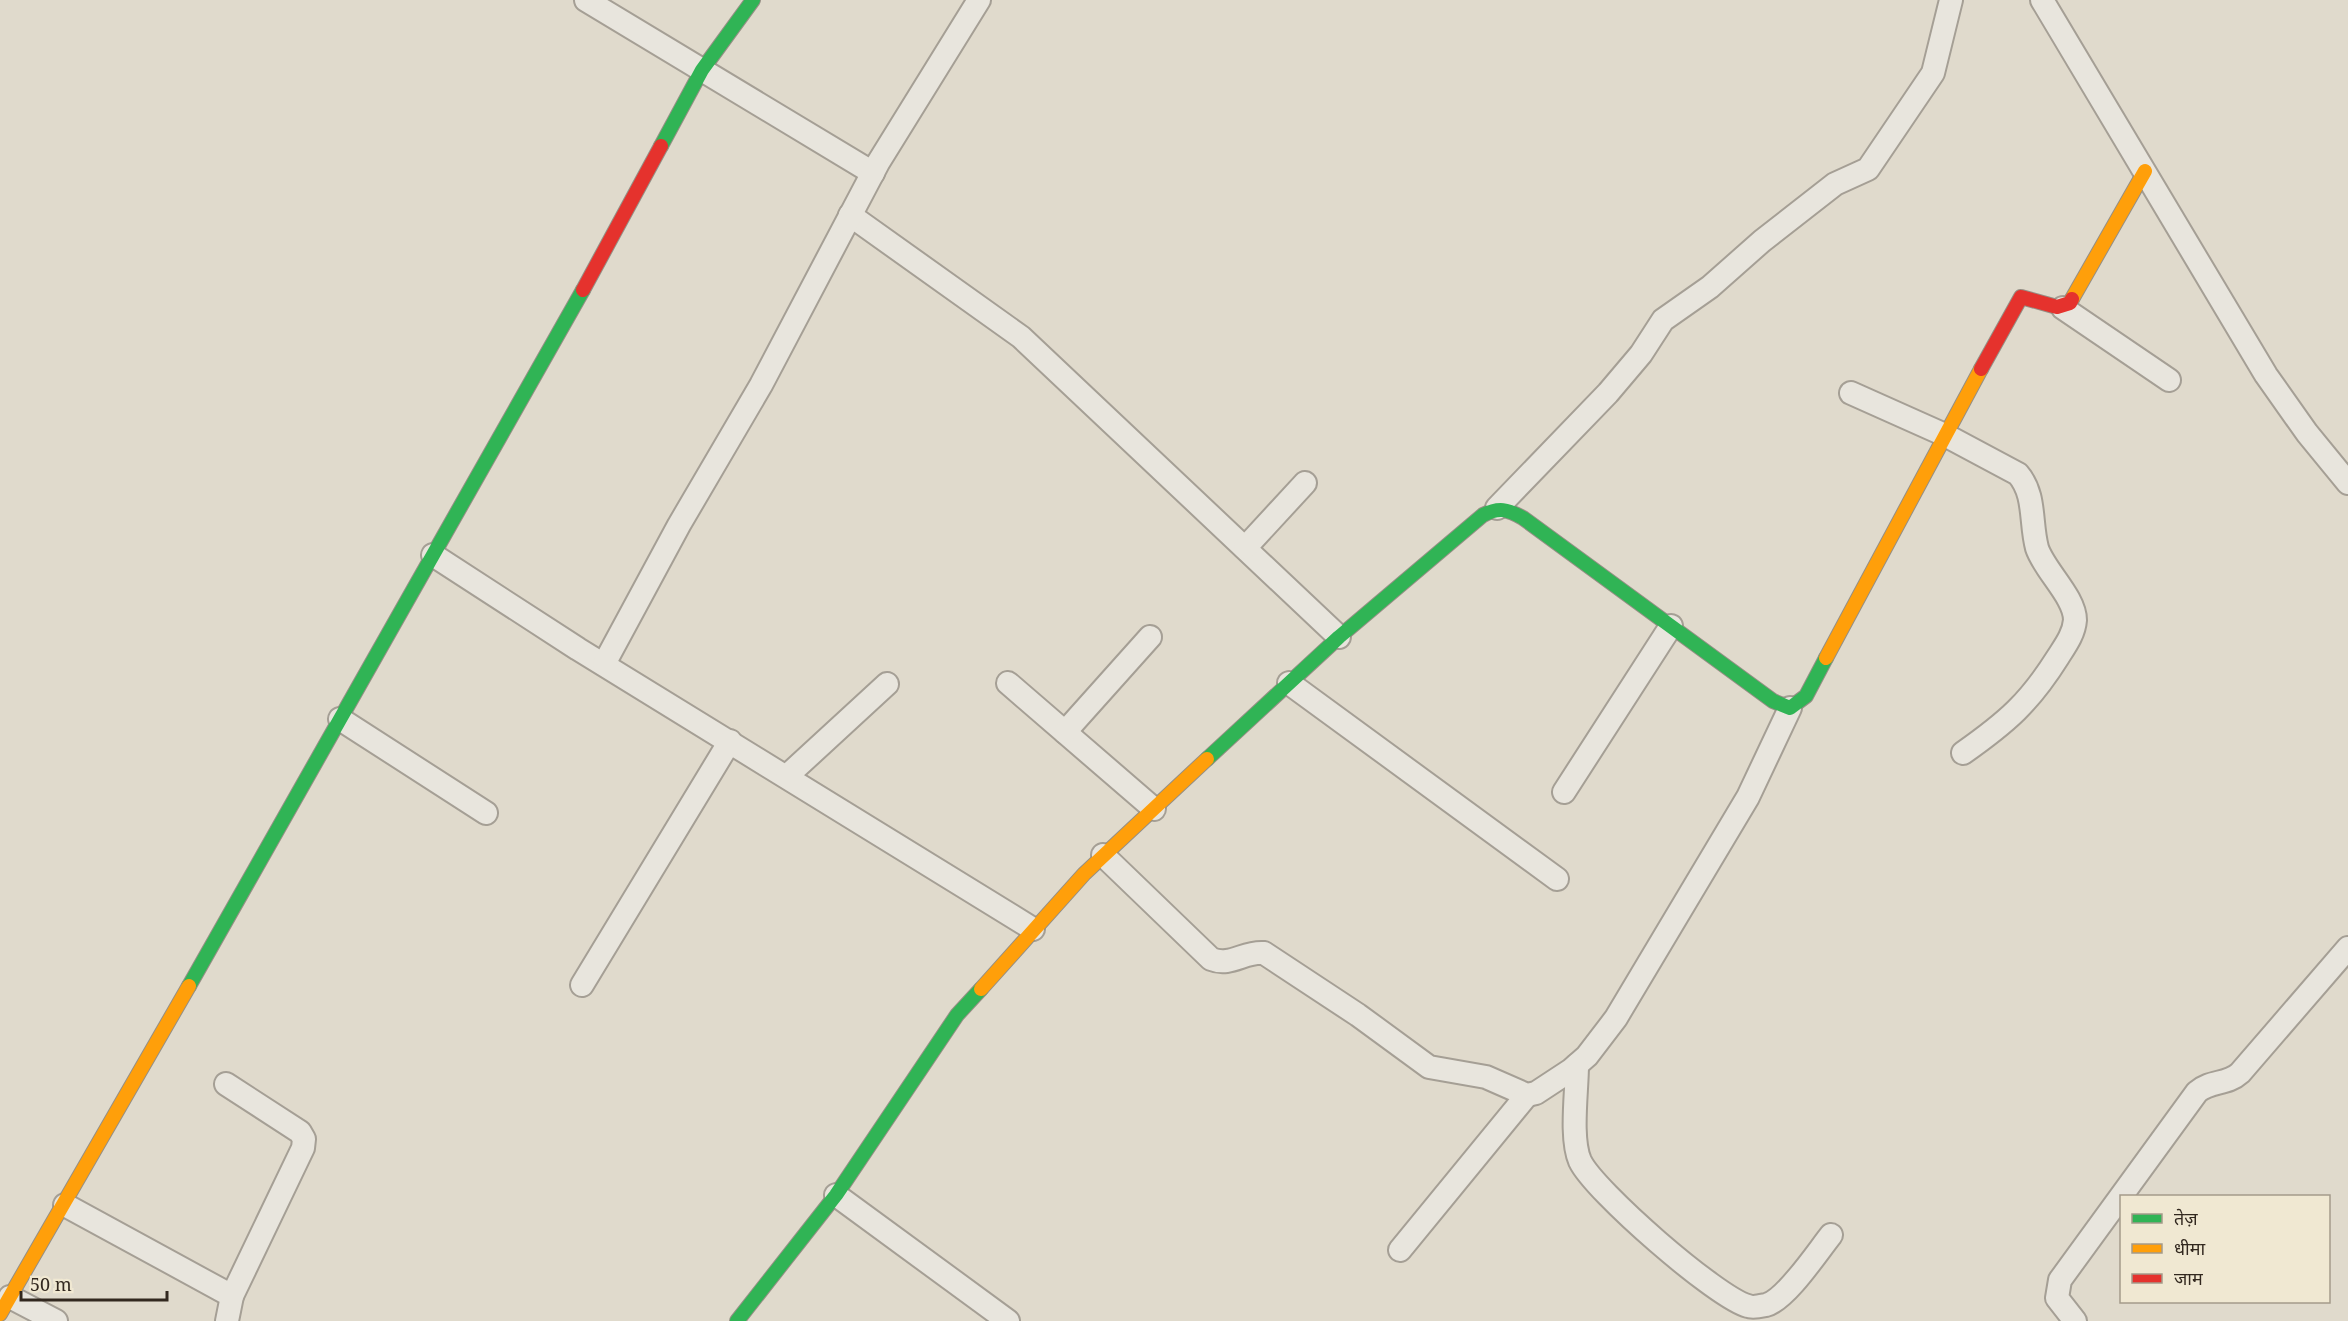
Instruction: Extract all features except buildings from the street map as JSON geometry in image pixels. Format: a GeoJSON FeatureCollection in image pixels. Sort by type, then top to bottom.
{"type":"FeatureCollection","features":[{"type":"Feature","properties":{"kind":"street"},"geometry":{"type":"LineString","coordinates":[[586,0],[873,173]]}},
{"type":"Feature","properties":{"kind":"street"},"geometry":{"type":"LineString","coordinates":[[56,1321],[5,1306],[65,1205],[534,380],[702,70],[753,0]]}},
{"type":"Feature","properties":{"kind":"street"},"geometry":{"type":"LineString","coordinates":[[604,664],[679,525],[761,385],[873,173],[979,0]]}},
{"type":"Feature","properties":{"kind":"street"},"geometry":{"type":"LineString","coordinates":[[737,1321],[836,1195],[957,1015],[1033,929],[1103,855],[1339,637],[1484,515],[1497,508],[1608,393],[1641,354],[1663,320],[1710,287],[1762,241],[1835,184],[1868,169],[1933,73],[1951,0]]}},
{"type":"Feature","properties":{"kind":"street"},"geometry":{"type":"LineString","coordinates":[[2042,0],[2266,375],[2307,433],[2348,483]]}},
{"type":"Feature","properties":{"kind":"street"},"geometry":{"type":"LineString","coordinates":[[1103,855],[1211,959],[1220,963],[1232,962],[1254,952],[1264,953],[1358,1015],[1429,1067],[1486,1077],[1527,1095],[1536,1094],[1577,1065],[1616,1018],[1642,976],[1748,797],[1790,708],[1806,696],[2021,297],[2029,295],[2056,309],[2063,308],[2070,303],[2145,171]]}},
{"type":"Feature","properties":{"kind":"street"},"geometry":{"type":"LineString","coordinates":[[850,215],[1021,337],[1339,637]]}},
{"type":"Feature","properties":{"kind":"street"},"geometry":{"type":"LineString","coordinates":[[2063,308],[2169,380]]}},
{"type":"Feature","properties":{"kind":"street"},"geometry":{"type":"LineString","coordinates":[[1851,393],[1945,435],[2018,474],[2026,484],[2037,548],[2070,604],[2075,619],[2071,636],[2023,706],[2001,727],[1963,753]]}},
{"type":"Feature","properties":{"kind":"street"},"geometry":{"type":"LineString","coordinates":[[1245,549],[1305,483]]}},
{"type":"Feature","properties":{"kind":"street"},"geometry":{"type":"LineString","coordinates":[[1497,508],[1511,511],[1523,518],[1773,701],[1790,708]]}},
{"type":"Feature","properties":{"kind":"street"},"geometry":{"type":"LineString","coordinates":[[433,555],[604,664],[1033,929]]}},
{"type":"Feature","properties":{"kind":"street"},"geometry":{"type":"LineString","coordinates":[[1564,792],[1671,626]]}},
{"type":"Feature","properties":{"kind":"street"},"geometry":{"type":"LineString","coordinates":[[1065,732],[1150,637]]}},
{"type":"Feature","properties":{"kind":"street"},"geometry":{"type":"LineString","coordinates":[[1008,683],[1154,809]]}},
{"type":"Feature","properties":{"kind":"street"},"geometry":{"type":"LineString","coordinates":[[1289,683],[1557,879]]}},
{"type":"Feature","properties":{"kind":"street"},"geometry":{"type":"LineString","coordinates":[[787,776],[887,684]]}},
{"type":"Feature","properties":{"kind":"street"},"geometry":{"type":"LineString","coordinates":[[340,719],[486,813]]}},
{"type":"Feature","properties":{"kind":"street"},"geometry":{"type":"LineString","coordinates":[[582,985],[730,741]]}},
{"type":"Feature","properties":{"kind":"street"},"geometry":{"type":"LineString","coordinates":[[2122,1195],[2197,1092],[2204,1085],[2233,1079],[2348,948]]}},
{"type":"Feature","properties":{"kind":"street"},"geometry":{"type":"LineString","coordinates":[[1577,1065],[1576,1140],[1580,1160],[1592,1178],[1653,1239],[1733,1300],[1750,1307],[1769,1305],[1787,1289],[1831,1235]]}},
{"type":"Feature","properties":{"kind":"street"},"geometry":{"type":"LineString","coordinates":[[226,1084],[300,1131],[304,1139],[303,1148],[232,1296],[227,1321]]}},
{"type":"Feature","properties":{"kind":"street"},"geometry":{"type":"LineString","coordinates":[[1400,1250],[1527,1095]]}},
{"type":"Feature","properties":{"kind":"street"},"geometry":{"type":"LineString","coordinates":[[836,1195],[1008,1321]]}},
{"type":"Feature","properties":{"kind":"street"},"geometry":{"type":"LineString","coordinates":[[2075,1321],[2057,1298],[2060,1280],[2120,1197]]}},
{"type":"Feature","properties":{"kind":"street"},"geometry":{"type":"LineString","coordinates":[[65,1205],[232,1296]]}},
{"type":"Feature","properties":{"kind":"traffic: fast"},"geometry":{"type":"LineString","coordinates":[[661,146],[702,70],[753,0]]}},
{"type":"Feature","properties":{"kind":"traffic: fast"},"geometry":{"type":"LineString","coordinates":[[189,986],[583,290]]}},
{"type":"Feature","properties":{"kind":"traffic: fast"},"geometry":{"type":"LineString","coordinates":[[1207,759],[1339,637],[1483,515],[1498,510],[1508,511],[1523,518],[1773,701],[1790,708],[1806,696],[1826,658]]}},
{"type":"Feature","properties":{"kind":"traffic: fast"},"geometry":{"type":"LineString","coordinates":[[737,1321],[836,1195],[957,1015],[981,989]]}},
{"type":"Feature","properties":{"kind":"traffic: slow"},"geometry":{"type":"LineString","coordinates":[[2072,299],[2145,171]]}},
{"type":"Feature","properties":{"kind":"traffic: slow"},"geometry":{"type":"LineString","coordinates":[[1826,658],[1981,369]]}},
{"type":"Feature","properties":{"kind":"traffic: slow"},"geometry":{"type":"LineString","coordinates":[[981,989],[1084,874],[1207,759]]}},
{"type":"Feature","properties":{"kind":"traffic: slow"},"geometry":{"type":"LineString","coordinates":[[0,1314],[189,986]]}},
{"type":"Feature","properties":{"kind":"traffic: jam"},"geometry":{"type":"LineString","coordinates":[[583,290],[661,146]]}},
{"type":"Feature","properties":{"kind":"traffic: jam"},"geometry":{"type":"LineString","coordinates":[[1981,369],[2021,297],[2057,307],[2070,303],[2072,299]]}}]}
